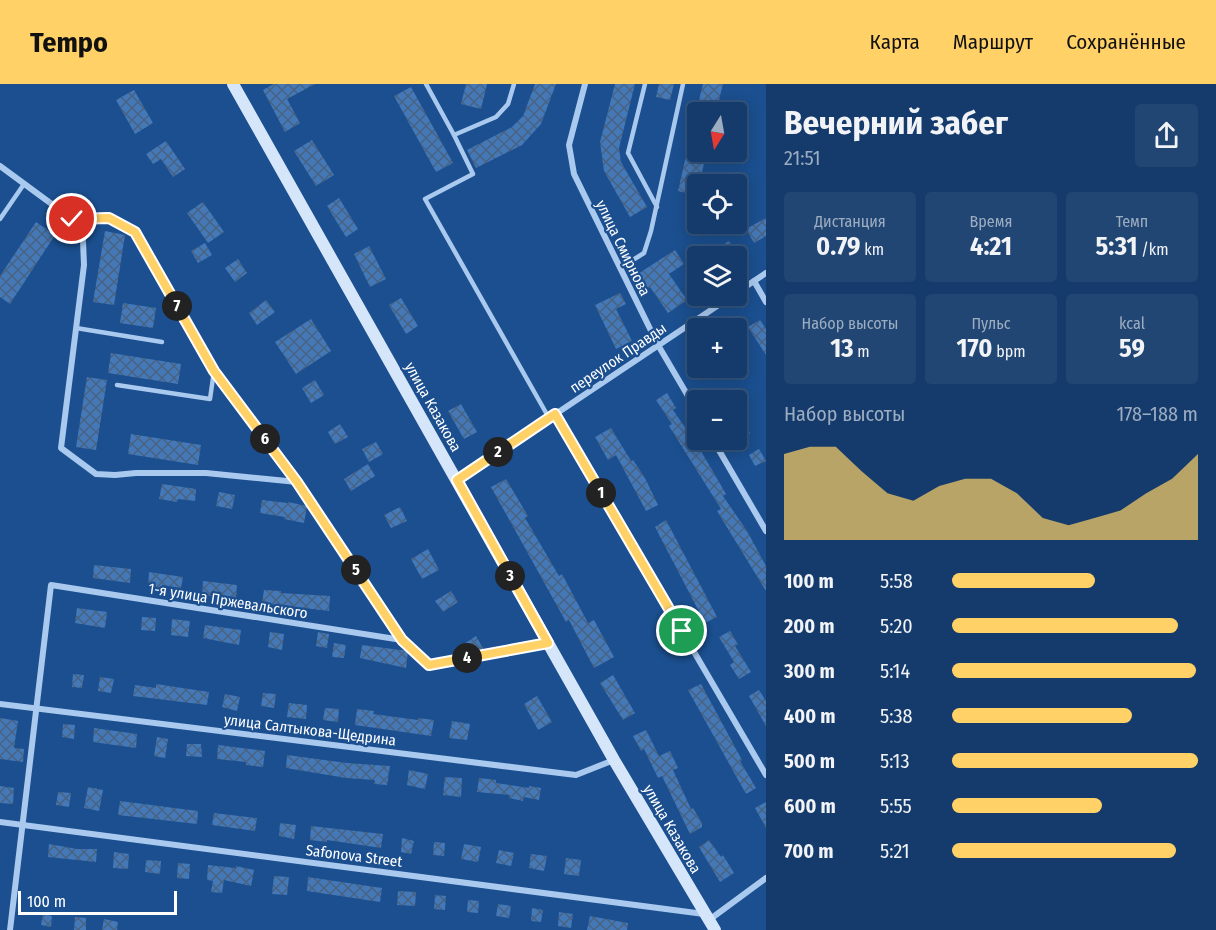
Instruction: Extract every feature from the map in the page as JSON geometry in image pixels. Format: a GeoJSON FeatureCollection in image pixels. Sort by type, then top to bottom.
{"type":"FeatureCollection","features":[{"type":"Feature","properties":{"kind":"main road","name":"улица Казакова"},"geometry":{"type":"LineString","coordinates":[[233,84],[614,760],[710,921]]}},
{"type":"Feature","properties":{"kind":"street","name":"улица Смирнова"},"geometry":{"type":"LineString","coordinates":[[585,84],[569,145],[574,174],[658,345],[687,394]]}},
{"type":"Feature","properties":{"kind":"street"},"geometry":{"type":"LineString","coordinates":[[0,166],[72,219],[83,241],[84,265],[61,448],[96,474],[206,473],[297,482]]}},
{"type":"Feature","properties":{"kind":"street"},"geometry":{"type":"LineString","coordinates":[[72,219],[109,218],[135,232],[214,371],[297,482],[402,640]]}},
{"type":"Feature","properties":{"kind":"street"},"geometry":{"type":"LineString","coordinates":[[747,286],[766,273]]}},
{"type":"Feature","properties":{"kind":"street"},"geometry":{"type":"LineString","coordinates":[[754,281],[766,302]]}},
{"type":"Feature","properties":{"kind":"street","name":"переулок Правды"},"geometry":{"type":"LineString","coordinates":[[457,480],[717,306]]}},
{"type":"Feature","properties":{"kind":"street"},"geometry":{"type":"LineString","coordinates":[[552,416],[766,775]]}},
{"type":"Feature","properties":{"kind":"street"},"geometry":{"type":"LineString","coordinates":[[719,450],[766,531]]}},
{"type":"Feature","properties":{"kind":"street","name":"1-я улица Пржевальского"},"geometry":{"type":"LineString","coordinates":[[36,709],[51,585],[402,640]]}},
{"type":"Feature","properties":{"kind":"street","name":"улица Салтыкова-Щедрина"},"geometry":{"type":"LineString","coordinates":[[0,704],[576,775],[614,760]]}},
{"type":"Feature","properties":{"kind":"street"},"geometry":{"type":"LineString","coordinates":[[10,930],[36,709]]}},
{"type":"Feature","properties":{"kind":"street","name":"Safonova Street"},"geometry":{"type":"LineString","coordinates":[[0,822],[710,921]]}},
{"type":"Feature","properties":{"kind":"street"},"geometry":{"type":"LineString","coordinates":[[710,921],[766,878]]}},
{"type":"Feature","properties":{"kind":"lane"},"geometry":{"type":"LineString","coordinates":[[426,84],[473,174],[425,199],[552,416]]}},
{"type":"Feature","properties":{"kind":"lane"},"geometry":{"type":"LineString","coordinates":[[454,135],[496,117],[508,104],[514,84]]}},
{"type":"Feature","properties":{"kind":"lane"},"geometry":{"type":"LineString","coordinates":[[645,84],[628,153],[657,207]]}},
{"type":"Feature","properties":{"kind":"lane"},"geometry":{"type":"LineString","coordinates":[[620,268],[644,253],[657,207],[683,84]]}},
{"type":"Feature","properties":{"kind":"lane"},"geometry":{"type":"LineString","coordinates":[[0,219],[24,184]]}},
{"type":"Feature","properties":{"kind":"lane"},"geometry":{"type":"LineString","coordinates":[[76,327],[162,342]]}},
{"type":"Feature","properties":{"kind":"lane"},"geometry":{"type":"LineString","coordinates":[[117,385],[210,399],[214,371]]}},
{"type":"Feature","properties":{"kind":"lane"},"geometry":{"type":"LineString","coordinates":[[402,640],[429,665],[548,643]]}},
{"type":"Feature","properties":{"kind":"building"},"geometry":{"type":"Polygon","coordinates":[[[274,84],[315,84],[287,99],[300,123],[285,132],[263,90],[274,84]]]}},
{"type":"Feature","properties":{"kind":"building"},"geometry":{"type":"Polygon","coordinates":[[[466,84],[487,84],[481,109],[461,104],[466,84]]]}},
{"type":"Feature","properties":{"kind":"building"},"geometry":{"type":"Polygon","coordinates":[[[535,84],[556,84],[541,124],[522,145],[476,168],[467,150],[512,127],[523,116],[535,84]]]}},
{"type":"Feature","properties":{"kind":"building"},"geometry":{"type":"Polygon","coordinates":[[[615,84],[635,84],[619,148],[621,162],[647,207],[630,217],[604,171],[600,142],[615,84]]]}},
{"type":"Feature","properties":{"kind":"building"},"geometry":{"type":"Polygon","coordinates":[[[659,84],[674,84],[670,100],[656,97],[659,84]]]}},
{"type":"Feature","properties":{"kind":"building"},"geometry":{"type":"Polygon","coordinates":[[[703,84],[723,84],[718,102],[698,102],[703,84]]]}},
{"type":"Feature","properties":{"kind":"building"},"geometry":{"type":"Polygon","coordinates":[[[411,87],[453,163],[436,172],[394,96],[411,87]]]}},
{"type":"Feature","properties":{"kind":"building"},"geometry":{"type":"Polygon","coordinates":[[[134,90],[153,123],[135,134],[116,100],[134,90]]]}},
{"type":"Feature","properties":{"kind":"building"},"geometry":{"type":"Polygon","coordinates":[[[312,140],[334,175],[316,186],[294,151],[312,140]]]}},
{"type":"Feature","properties":{"kind":"building"},"geometry":{"type":"Polygon","coordinates":[[[166,141],[185,169],[173,177],[161,159],[153,164],[146,154],[166,141]]]}},
{"type":"Feature","properties":{"kind":"building"},"geometry":{"type":"Polygon","coordinates":[[[687,152],[687,162],[704,162],[702,174],[687,174],[687,193],[678,191],[687,152]]]}},
{"type":"Feature","properties":{"kind":"building"},"geometry":{"type":"Polygon","coordinates":[[[339,198],[358,229],[346,237],[327,206],[339,198]]]}},
{"type":"Feature","properties":{"kind":"building"},"geometry":{"type":"Polygon","coordinates":[[[203,202],[224,232],[208,243],[187,213],[203,202]]]}},
{"type":"Feature","properties":{"kind":"building"},"geometry":{"type":"Polygon","coordinates":[[[766,218],[766,236],[754,243],[747,228],[766,218]]]}},
{"type":"Feature","properties":{"kind":"building"},"geometry":{"type":"Polygon","coordinates":[[[36,222],[55,235],[10,304],[0,297],[0,276],[36,222]]]}},
{"type":"Feature","properties":{"kind":"building"},"geometry":{"type":"Polygon","coordinates":[[[105,231],[125,235],[114,305],[93,302],[105,231]]]}},
{"type":"Feature","properties":{"kind":"building"},"geometry":{"type":"Polygon","coordinates":[[[729,241],[732,246],[721,246],[729,241]]]}},
{"type":"Feature","properties":{"kind":"building"},"geometry":{"type":"Polygon","coordinates":[[[205,243],[212,255],[198,263],[191,251],[205,243]]]}},
{"type":"Feature","properties":{"kind":"building"},"geometry":{"type":"Polygon","coordinates":[[[369,246],[386,279],[370,287],[354,254],[369,246]]]}},
{"type":"Feature","properties":{"kind":"building"},"geometry":{"type":"Polygon","coordinates":[[[675,250],[684,264],[669,274],[687,300],[668,313],[650,287],[643,291],[633,277],[675,250]]]}},
{"type":"Feature","properties":{"kind":"building"},"geometry":{"type":"Polygon","coordinates":[[[238,259],[247,273],[235,282],[225,268],[238,259]]]}},
{"type":"Feature","properties":{"kind":"building"},"geometry":{"type":"Polygon","coordinates":[[[620,293],[626,304],[616,309],[632,341],[616,349],[595,305],[620,293]]]}},
{"type":"Feature","properties":{"kind":"building"},"geometry":{"type":"Polygon","coordinates":[[[401,298],[418,326],[406,334],[389,305],[401,298]]]}},
{"type":"Feature","properties":{"kind":"building"},"geometry":{"type":"Polygon","coordinates":[[[266,300],[275,312],[257,325],[249,313],[266,300]]]}},
{"type":"Feature","properties":{"kind":"building"},"geometry":{"type":"Polygon","coordinates":[[[123,303],[156,308],[153,328],[120,323],[123,303]]]}},
{"type":"Feature","properties":{"kind":"building"},"geometry":{"type":"Polygon","coordinates":[[[311,319],[331,351],[296,374],[275,342],[311,319]]]}},
{"type":"Feature","properties":{"kind":"building"},"geometry":{"type":"Polygon","coordinates":[[[760,320],[766,329],[766,355],[748,327],[760,320]]]}},
{"type":"Feature","properties":{"kind":"building"},"geometry":{"type":"Polygon","coordinates":[[[111,353],[181,364],[178,384],[108,373],[111,353]]]}},
{"type":"Feature","properties":{"kind":"building"},"geometry":{"type":"Polygon","coordinates":[[[87,377],[107,380],[96,450],[76,447],[87,377]]]}},
{"type":"Feature","properties":{"kind":"building"},"geometry":{"type":"Polygon","coordinates":[[[315,380],[324,395],[311,403],[302,388],[315,380]]]}},
{"type":"Feature","properties":{"kind":"building"},"geometry":{"type":"Polygon","coordinates":[[[667,393],[676,408],[673,410],[687,430],[687,450],[700,450],[726,494],[723,496],[747,531],[766,566],[766,591],[717,511],[721,509],[669,426],[672,424],[656,400],[667,393]]]}},
{"type":"Feature","properties":{"kind":"building"},"geometry":{"type":"Polygon","coordinates":[[[461,404],[477,432],[464,439],[448,411],[461,404]]]}},
{"type":"Feature","properties":{"kind":"building"},"geometry":{"type":"Polygon","coordinates":[[[340,424],[348,437],[335,444],[328,432],[340,424]]]}},
{"type":"Feature","properties":{"kind":"building"},"geometry":{"type":"Polygon","coordinates":[[[611,428],[631,461],[633,460],[645,478],[658,505],[646,511],[616,455],[608,460],[595,437],[611,428]]]}},
{"type":"Feature","properties":{"kind":"building"},"geometry":{"type":"Polygon","coordinates":[[[131,434],[201,445],[198,465],[128,454],[131,434]]]}},
{"type":"Feature","properties":{"kind":"building"},"geometry":{"type":"Polygon","coordinates":[[[376,442],[383,454],[369,462],[362,449],[376,442]]]}},
{"type":"Feature","properties":{"kind":"building"},"geometry":{"type":"Polygon","coordinates":[[[759,449],[766,461],[755,466],[749,455],[759,449]]]}},
{"type":"Feature","properties":{"kind":"building"},"geometry":{"type":"Polygon","coordinates":[[[368,464],[375,476],[351,491],[344,479],[368,464]]]}},
{"type":"Feature","properties":{"kind":"building"},"geometry":{"type":"Polygon","coordinates":[[[506,479],[528,516],[525,518],[559,576],[562,574],[588,623],[594,620],[614,657],[594,668],[569,620],[566,622],[491,487],[506,479]]]}},
{"type":"Feature","properties":{"kind":"building"},"geometry":{"type":"Polygon","coordinates":[[[162,484],[196,489],[195,501],[178,499],[177,502],[159,499],[162,484]]]}},
{"type":"Feature","properties":{"kind":"building"},"geometry":{"type":"Polygon","coordinates":[[[219,492],[235,495],[232,509],[216,506],[219,492]]]}},
{"type":"Feature","properties":{"kind":"building"},"geometry":{"type":"Polygon","coordinates":[[[262,500],[307,506],[304,523],[260,513],[262,500]]]}},
{"type":"Feature","properties":{"kind":"building"},"geometry":{"type":"Polygon","coordinates":[[[400,507],[407,521],[391,528],[384,515],[400,507]]]}},
{"type":"Feature","properties":{"kind":"building"},"geometry":{"type":"Polygon","coordinates":[[[666,520],[717,617],[705,623],[655,527],[666,520]]]}},
{"type":"Feature","properties":{"kind":"building"},"geometry":{"type":"Polygon","coordinates":[[[428,549],[439,570],[422,579],[411,559],[428,549]]]}},
{"type":"Feature","properties":{"kind":"building"},"geometry":{"type":"Polygon","coordinates":[[[94,565],[131,569],[130,583],[93,578],[94,565]]]}},
{"type":"Feature","properties":{"kind":"building"},"geometry":{"type":"Polygon","coordinates":[[[149,572],[183,577],[181,588],[162,585],[162,588],[148,587],[149,572]]]}},
{"type":"Feature","properties":{"kind":"building"},"geometry":{"type":"Polygon","coordinates":[[[203,581],[237,585],[236,599],[202,595],[203,581]]]}},
{"type":"Feature","properties":{"kind":"building"},"geometry":{"type":"Polygon","coordinates":[[[264,590],[330,596],[329,611],[262,603],[264,590]]]}},
{"type":"Feature","properties":{"kind":"building"},"geometry":{"type":"Polygon","coordinates":[[[451,591],[458,602],[443,612],[435,601],[451,591]]]}},
{"type":"Feature","properties":{"kind":"building"},"geometry":{"type":"Polygon","coordinates":[[[77,608],[107,612],[105,628],[75,623],[77,608]]]}},
{"type":"Feature","properties":{"kind":"building"},"geometry":{"type":"Polygon","coordinates":[[[142,617],[156,618],[155,631],[141,630],[142,617]]]}},
{"type":"Feature","properties":{"kind":"building"},"geometry":{"type":"Polygon","coordinates":[[[172,619],[190,621],[188,637],[171,635],[172,619]]]}},
{"type":"Feature","properties":{"kind":"building"},"geometry":{"type":"Polygon","coordinates":[[[205,625],[241,630],[239,645],[203,638],[205,625]]]}},
{"type":"Feature","properties":{"kind":"building"},"geometry":{"type":"Polygon","coordinates":[[[730,631],[738,644],[735,646],[751,672],[739,679],[730,665],[734,662],[719,637],[730,631]]]}},
{"type":"Feature","properties":{"kind":"building"},"geometry":{"type":"Polygon","coordinates":[[[270,632],[284,634],[282,650],[268,647],[270,632]]]}},
{"type":"Feature","properties":{"kind":"building"},"geometry":{"type":"Polygon","coordinates":[[[318,632],[329,634],[327,648],[316,646],[318,632]]]}},
{"type":"Feature","properties":{"kind":"building"},"geometry":{"type":"Polygon","coordinates":[[[476,636],[484,650],[466,654],[461,646],[476,636]]]}},
{"type":"Feature","properties":{"kind":"building"},"geometry":{"type":"Polygon","coordinates":[[[334,643],[346,645],[344,658],[332,657],[334,643]]]}},
{"type":"Feature","properties":{"kind":"building"},"geometry":{"type":"Polygon","coordinates":[[[362,645],[408,651],[406,668],[360,658],[362,645]]]}},
{"type":"Feature","properties":{"kind":"building"},"geometry":{"type":"Polygon","coordinates":[[[73,674],[84,675],[82,688],[72,687],[73,674]]]}},
{"type":"Feature","properties":{"kind":"building"},"geometry":{"type":"Polygon","coordinates":[[[613,675],[635,713],[623,720],[600,683],[613,675]]]}},
{"type":"Feature","properties":{"kind":"building"},"geometry":{"type":"Polygon","coordinates":[[[100,677],[114,679],[111,693],[98,691],[100,677]]]}},
{"type":"Feature","properties":{"kind":"building"},"geometry":{"type":"Polygon","coordinates":[[[156,684],[209,692],[207,705],[133,696],[135,685],[156,688],[156,684]]]}},
{"type":"Feature","properties":{"kind":"building"},"geometry":{"type":"Polygon","coordinates":[[[701,684],[756,788],[746,794],[688,690],[701,684]]]}},
{"type":"Feature","properties":{"kind":"building"},"geometry":{"type":"Polygon","coordinates":[[[759,690],[766,701],[766,726],[749,696],[759,690]]]}},
{"type":"Feature","properties":{"kind":"building"},"geometry":{"type":"Polygon","coordinates":[[[263,693],[276,694],[274,708],[261,706],[263,693]]]}},
{"type":"Feature","properties":{"kind":"building"},"geometry":{"type":"Polygon","coordinates":[[[225,694],[240,697],[237,711],[222,707],[225,694]]]}},
{"type":"Feature","properties":{"kind":"building"},"geometry":{"type":"Polygon","coordinates":[[[537,696],[552,722],[538,730],[524,704],[537,696]]]}},
{"type":"Feature","properties":{"kind":"building"},"geometry":{"type":"Polygon","coordinates":[[[289,703],[307,705],[306,719],[287,717],[289,703]]]}},
{"type":"Feature","properties":{"kind":"building"},"geometry":{"type":"Polygon","coordinates":[[[325,708],[339,709],[338,722],[323,720],[325,708]]]}},
{"type":"Feature","properties":{"kind":"building"},"geometry":{"type":"Polygon","coordinates":[[[357,709],[374,711],[373,714],[434,720],[431,736],[355,725],[357,709]]]}},
{"type":"Feature","properties":{"kind":"building"},"geometry":{"type":"Polygon","coordinates":[[[0,718],[18,721],[14,748],[24,749],[23,762],[0,759],[0,718]]]}},
{"type":"Feature","properties":{"kind":"building"},"geometry":{"type":"Polygon","coordinates":[[[452,721],[470,724],[467,740],[449,738],[452,721]]]}},
{"type":"Feature","properties":{"kind":"building"},"geometry":{"type":"Polygon","coordinates":[[[63,724],[75,725],[74,739],[62,737],[63,724]]]}},
{"type":"Feature","properties":{"kind":"building"},"geometry":{"type":"Polygon","coordinates":[[[94,728],[137,734],[136,748],[93,742],[94,728]]]}},
{"type":"Feature","properties":{"kind":"building"},"geometry":{"type":"Polygon","coordinates":[[[646,730],[659,756],[670,751],[678,768],[673,770],[691,809],[693,808],[702,823],[702,827],[690,834],[662,776],[658,778],[644,749],[641,751],[633,736],[646,730]]]}},
{"type":"Feature","properties":{"kind":"building"},"geometry":{"type":"Polygon","coordinates":[[[157,737],[168,739],[165,758],[154,756],[157,737]]]}},
{"type":"Feature","properties":{"kind":"building"},"geometry":{"type":"Polygon","coordinates":[[[187,744],[201,744],[202,757],[186,756],[187,744]]]}},
{"type":"Feature","properties":{"kind":"building"},"geometry":{"type":"Polygon","coordinates":[[[218,745],[265,751],[263,767],[246,765],[246,762],[217,759],[218,745]]]}},
{"type":"Feature","properties":{"kind":"building"},"geometry":{"type":"Polygon","coordinates":[[[287,755],[390,766],[387,785],[374,784],[375,780],[346,778],[286,768],[287,755]]]}},
{"type":"Feature","properties":{"kind":"building"},"geometry":{"type":"Polygon","coordinates":[[[409,770],[428,774],[425,789],[407,785],[409,770]]]}},
{"type":"Feature","properties":{"kind":"building"},"geometry":{"type":"Polygon","coordinates":[[[445,777],[462,778],[461,797],[443,795],[445,777]]]}},
{"type":"Feature","properties":{"kind":"building"},"geometry":{"type":"Polygon","coordinates":[[[479,778],[496,780],[496,783],[541,788],[539,800],[524,797],[523,801],[509,798],[510,795],[477,792],[479,778]]]}},
{"type":"Feature","properties":{"kind":"building"},"geometry":{"type":"Polygon","coordinates":[[[0,786],[14,788],[13,804],[0,803],[0,786]]]}},
{"type":"Feature","properties":{"kind":"building"},"geometry":{"type":"Polygon","coordinates":[[[88,787],[103,790],[99,811],[84,808],[88,787]]]}},
{"type":"Feature","properties":{"kind":"building"},"geometry":{"type":"Polygon","coordinates":[[[58,792],[71,793],[69,807],[56,805],[58,792]]]}},
{"type":"Feature","properties":{"kind":"building"},"geometry":{"type":"Polygon","coordinates":[[[120,801],[198,811],[197,824],[118,815],[120,801]]]}},
{"type":"Feature","properties":{"kind":"building"},"geometry":{"type":"Polygon","coordinates":[[[766,802],[766,828],[755,808],[766,802]]]}},
{"type":"Feature","properties":{"kind":"building"},"geometry":{"type":"Polygon","coordinates":[[[214,813],[257,818],[255,831],[212,825],[214,813]]]}},
{"type":"Feature","properties":{"kind":"building"},"geometry":{"type":"Polygon","coordinates":[[[280,823],[296,825],[294,839],[279,836],[280,823]]]}},
{"type":"Feature","properties":{"kind":"building"},"geometry":{"type":"Polygon","coordinates":[[[311,826],[383,834],[381,848],[327,840],[327,842],[310,840],[311,826]]]}},
{"type":"Feature","properties":{"kind":"building"},"geometry":{"type":"Polygon","coordinates":[[[402,838],[414,841],[411,854],[401,852],[402,838]]]}},
{"type":"Feature","properties":{"kind":"building"},"geometry":{"type":"Polygon","coordinates":[[[709,840],[721,857],[723,855],[734,873],[720,882],[699,847],[709,840]]]}},
{"type":"Feature","properties":{"kind":"building"},"geometry":{"type":"Polygon","coordinates":[[[434,842],[445,843],[444,856],[433,855],[434,842]]]}},
{"type":"Feature","properties":{"kind":"building"},"geometry":{"type":"Polygon","coordinates":[[[49,844],[77,849],[97,849],[96,862],[48,857],[49,844]]]}},
{"type":"Feature","properties":{"kind":"building"},"geometry":{"type":"Polygon","coordinates":[[[464,844],[481,847],[478,862],[461,859],[464,844]]]}},
{"type":"Feature","properties":{"kind":"building"},"geometry":{"type":"Polygon","coordinates":[[[499,850],[514,853],[511,866],[496,863],[499,850]]]}},
{"type":"Feature","properties":{"kind":"building"},"geometry":{"type":"Polygon","coordinates":[[[114,852],[129,854],[128,869],[113,868],[114,852]]]}},
{"type":"Feature","properties":{"kind":"building"},"geometry":{"type":"Polygon","coordinates":[[[531,854],[547,856],[544,871],[529,868],[531,854]]]}},
{"type":"Feature","properties":{"kind":"building"},"geometry":{"type":"Polygon","coordinates":[[[566,858],[581,860],[579,876],[564,874],[566,858]]]}},
{"type":"Feature","properties":{"kind":"building"},"geometry":{"type":"Polygon","coordinates":[[[146,860],[161,861],[160,874],[145,872],[146,860]]]}},
{"type":"Feature","properties":{"kind":"building"},"geometry":{"type":"Polygon","coordinates":[[[178,863],[190,864],[189,879],[177,878],[178,863]]]}},
{"type":"Feature","properties":{"kind":"building"},"geometry":{"type":"Polygon","coordinates":[[[208,865],[236,868],[236,866],[254,870],[251,886],[224,880],[222,893],[211,892],[213,881],[207,880],[208,865]]]}},
{"type":"Feature","properties":{"kind":"building"},"geometry":{"type":"Polygon","coordinates":[[[274,876],[289,877],[287,895],[272,894],[274,876]]]}},
{"type":"Feature","properties":{"kind":"building"},"geometry":{"type":"Polygon","coordinates":[[[308,877],[382,888],[380,902],[307,891],[308,877]]]}},
{"type":"Feature","properties":{"kind":"building"},"geometry":{"type":"Polygon","coordinates":[[[398,891],[416,892],[415,906],[397,905],[398,891]]]}},
{"type":"Feature","properties":{"kind":"building"},"geometry":{"type":"Polygon","coordinates":[[[435,895],[446,896],[445,910],[434,909],[435,895]]]}},
{"type":"Feature","properties":{"kind":"building"},"geometry":{"type":"Polygon","coordinates":[[[468,900],[479,901],[478,913],[467,912],[468,900]]]}},
{"type":"Feature","properties":{"kind":"building"},"geometry":{"type":"Polygon","coordinates":[[[498,904],[511,906],[509,918],[496,916],[498,904]]]}},
{"type":"Feature","properties":{"kind":"building"},"geometry":{"type":"Polygon","coordinates":[[[532,908],[543,910],[541,922],[531,921],[532,908]]]}},
{"type":"Feature","properties":{"kind":"building"},"geometry":{"type":"Polygon","coordinates":[[[559,912],[573,914],[571,928],[558,926],[559,912]]]}},
{"type":"Feature","properties":{"kind":"building"},"geometry":{"type":"Polygon","coordinates":[[[43,914],[52,916],[51,927],[41,925],[43,914]]]}},
{"type":"Feature","properties":{"kind":"building"},"geometry":{"type":"Polygon","coordinates":[[[590,916],[628,923],[627,930],[587,930],[590,916]]]}},
{"type":"Feature","properties":{"kind":"building"},"geometry":{"type":"Polygon","coordinates":[[[75,917],[86,918],[86,930],[74,930],[75,917]]]}},
{"type":"Feature","properties":{"kind":"building"},"geometry":{"type":"Polygon","coordinates":[[[104,919],[118,922],[117,930],[102,930],[104,919]]]}},
{"type":"Feature","properties":{"kind":"route"},"geometry":{"type":"LineString","coordinates":[[72,219],[109,218],[135,232],[214,371],[297,482],[402,640],[429,665],[548,643],[457,480],[555,414],[682,631]]}}]}
